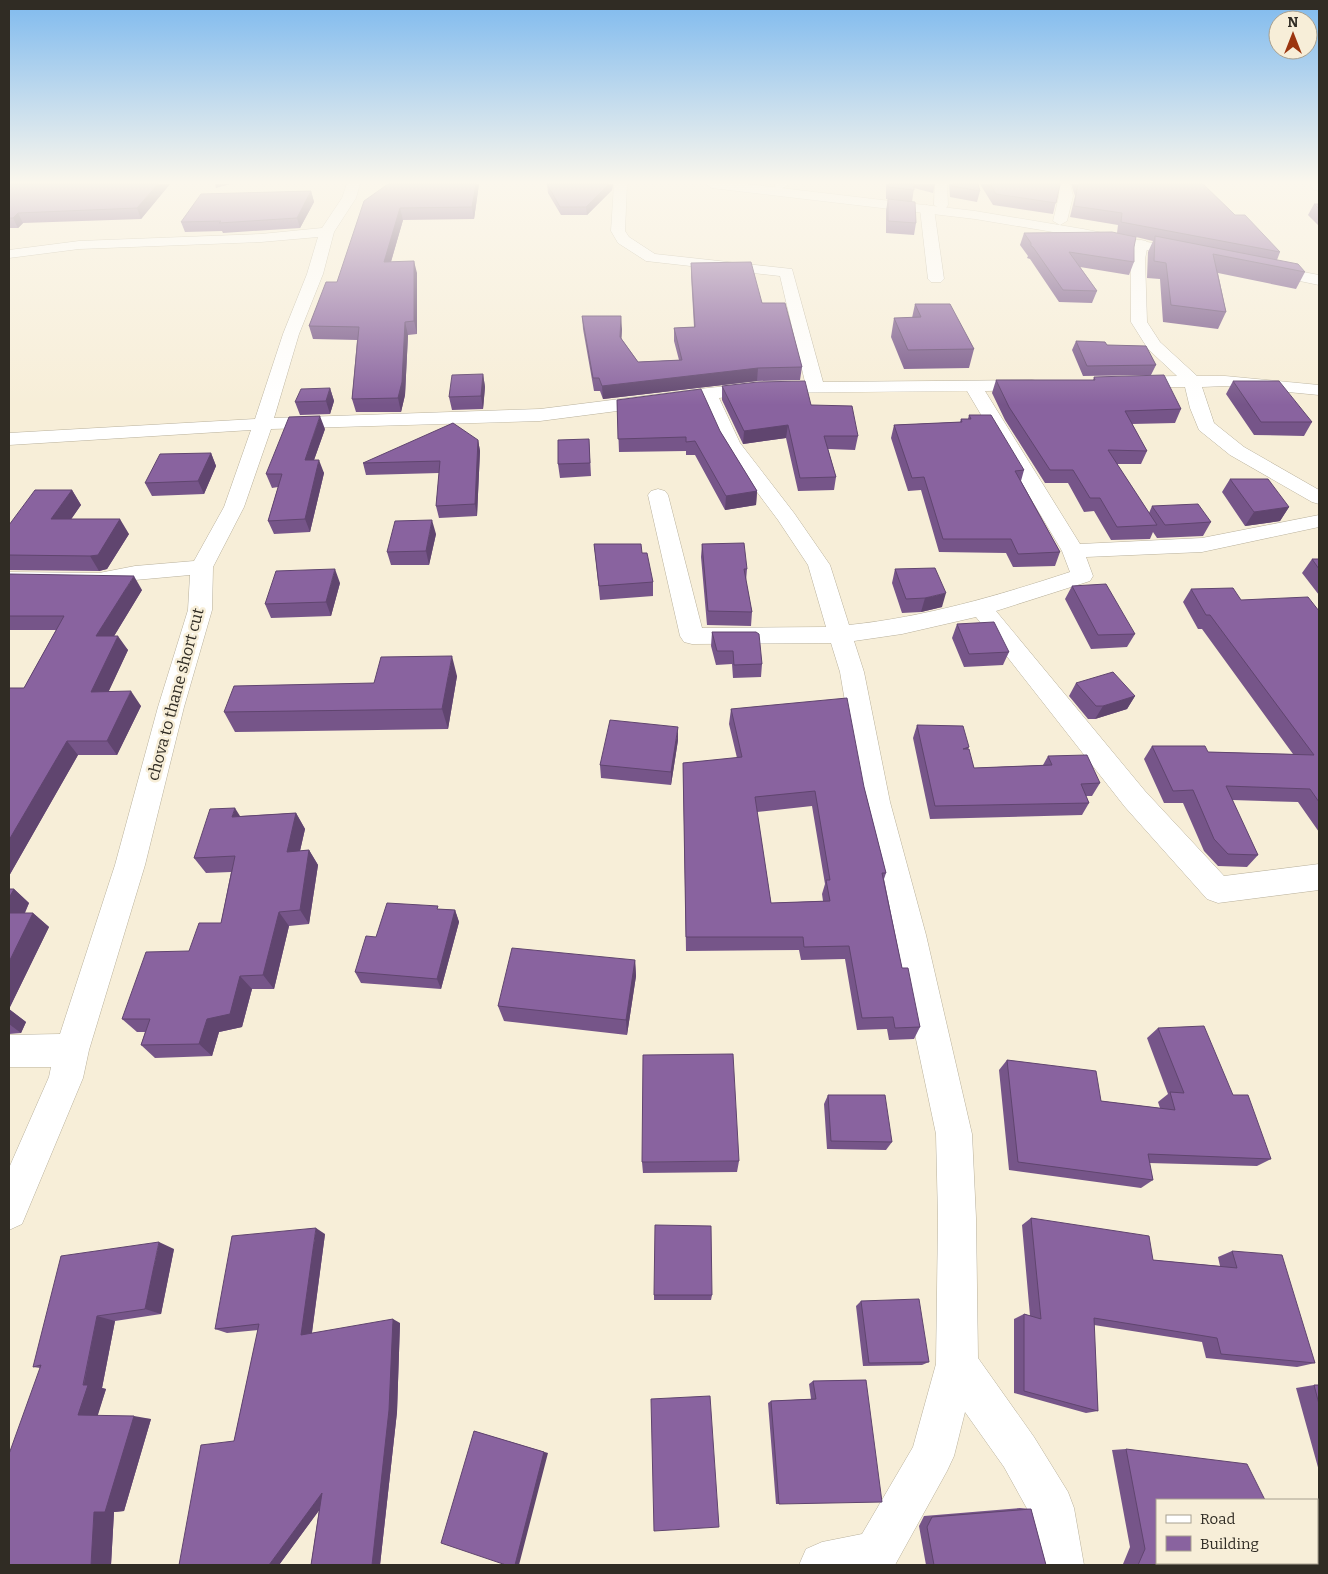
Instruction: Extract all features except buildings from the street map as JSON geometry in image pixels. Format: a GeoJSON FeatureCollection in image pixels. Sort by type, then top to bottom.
{"type":"FeatureCollection","features":[{"type":"Feature","properties":{"kind":"main road","name":"chova to thane short cut"},"geometry":{"type":"LineString","coordinates":[[9,1211],[66,1078],[72,1050],[130,865],[171,707],[200,610],[202,567],[234,507],[263,424],[291,334],[320,257]]}},
{"type":"Feature","properties":{"kind":"main road"},"geometry":{"type":"LineString","coordinates":[[650,257],[787,272],[815,386]]}},
{"type":"Feature","properties":{"kind":"main road"},"geometry":{"type":"LineString","coordinates":[[935,257],[936,279]]}},
{"type":"Feature","properties":{"kind":"main road"},"geometry":{"type":"LineString","coordinates":[[1138,257],[1139,322],[1154,345],[1192,380],[1206,426],[1237,451],[1319,498]]}},
{"type":"Feature","properties":{"kind":"main road"},"geometry":{"type":"LineString","coordinates":[[1319,274],[1255,264],[1319,280]]}},
{"type":"Feature","properties":{"kind":"main road"},"geometry":{"type":"LineString","coordinates":[[1112,382],[1225,381],[1319,390]]}},
{"type":"Feature","properties":{"kind":"main road"},"geometry":{"type":"LineString","coordinates":[[9,439],[263,424],[540,415],[757,388],[1053,384]]}},
{"type":"Feature","properties":{"kind":"main road"},"geometry":{"type":"LineString","coordinates":[[658,495],[692,636],[840,634],[938,619],[982,609],[1082,576],[1073,552],[973,386]]}},
{"type":"Feature","properties":{"kind":"main road"},"geometry":{"type":"LineString","coordinates":[[708,393],[731,444],[787,517],[819,565],[852,672],[876,802],[910,935],[954,1134],[957,1218],[956,1364],[932,1456],[876,1554],[822,1565]]}},
{"type":"Feature","properties":{"kind":"main road"},"geometry":{"type":"LineString","coordinates":[[1073,552],[1202,545],[1319,521]]}},
{"type":"Feature","properties":{"kind":"main road"},"geometry":{"type":"LineString","coordinates":[[9,579],[98,580],[202,567]]}},
{"type":"Feature","properties":{"kind":"main road"},"geometry":{"type":"LineString","coordinates":[[982,609],[1135,799],[1218,890],[1319,877]]}},
{"type":"Feature","properties":{"kind":"main road"},"geometry":{"type":"LineString","coordinates":[[9,1051],[72,1050]]}},
{"type":"Feature","properties":{"kind":"main road"},"geometry":{"type":"LineString","coordinates":[[956,1364],[1019,1452],[1052,1508],[1061,1565]]}}]}
